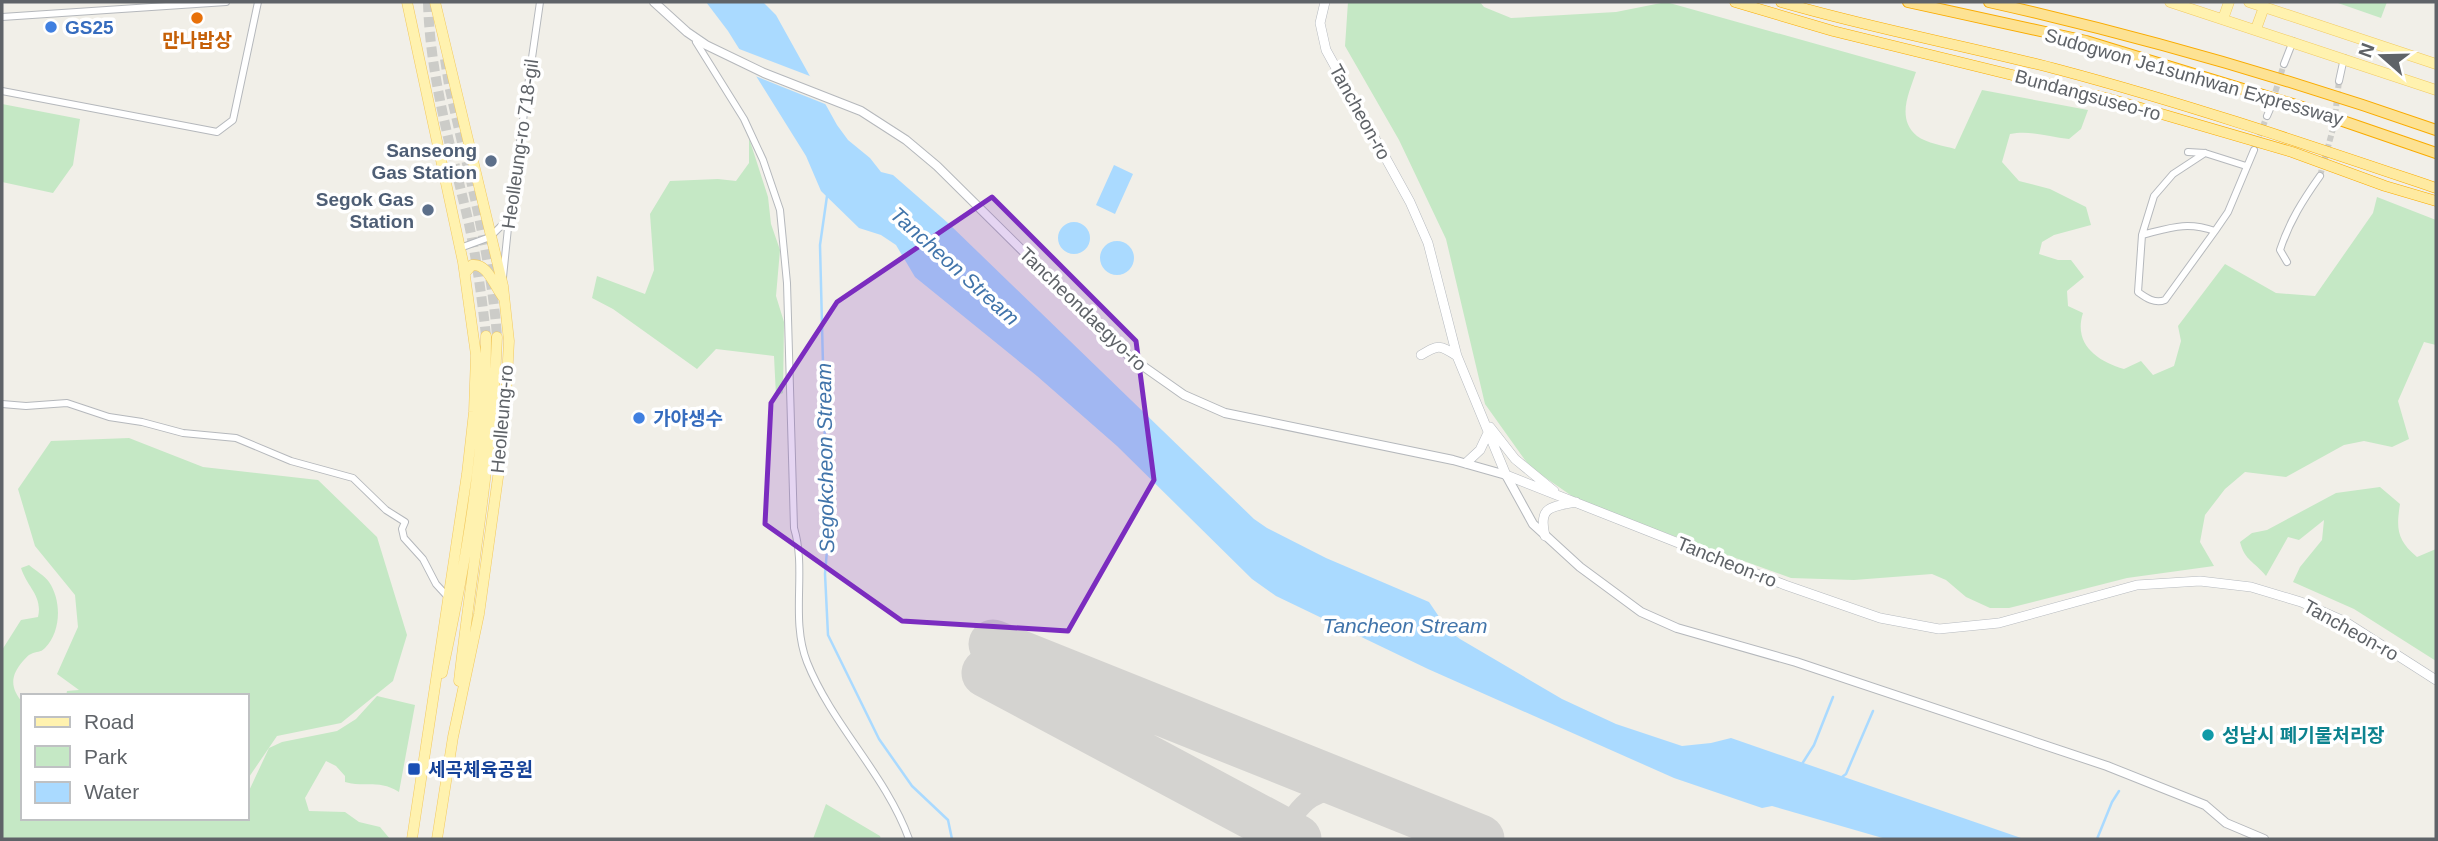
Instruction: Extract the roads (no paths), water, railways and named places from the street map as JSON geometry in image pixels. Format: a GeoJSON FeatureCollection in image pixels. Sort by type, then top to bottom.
{"type":"FeatureCollection","features":[{"type":"Feature","properties":{"kind":"highway","name":"Bundangsuseo-ro"},"geometry":{"type":"LineString","coordinates":[[1735,2],[1833,31],[2110,99],[2292,152],[2385,186],[2436,201]]}},
{"type":"Feature","properties":{"kind":"highway","name":"Bundangsuseo-ro"},"geometry":{"type":"LineString","coordinates":[[1781,2],[2058,70],[2163,99],[2278,134],[2436,188]]}},
{"type":"Feature","properties":{"kind":"highway","name":"Sudogwon Je1sunhwan Expressway"},"geometry":{"type":"LineString","coordinates":[[1908,2],[2086,41],[2302,107],[2436,153]]}},
{"type":"Feature","properties":{"kind":"highway","name":"Sudogwon Je1sunhwan Expressway"},"geometry":{"type":"LineString","coordinates":[[1989,2],[2110,30],[2436,130]]}},
{"type":"Feature","properties":{"kind":"main road","name":"Heolleung-ro"},"geometry":{"type":"LineString","coordinates":[[407,2],[465,273],[476,355],[474,412],[467,474],[412,839]]}},
{"type":"Feature","properties":{"kind":"main road","name":"Heolleung-ro"},"geometry":{"type":"LineString","coordinates":[[435,2],[503,286],[509,341],[504,434],[479,614],[453,737],[437,839]]}},
{"type":"Feature","properties":{"kind":"main road","name":"Tancheon-ro"},"geometry":{"type":"LineString","coordinates":[[1325,2],[1321,23],[1326,50],[1410,202],[1428,243],[1457,356],[1506,475],[1785,585],[1880,618],[1939,629],[1999,624],[2137,585],[2200,581],[2251,587],[2301,602],[2344,621],[2436,680]]}},
{"type":"Feature","properties":{"kind":"main road"},"geometry":{"type":"LineString","coordinates":[[2170,2],[2436,90]]}},
{"type":"Feature","properties":{"kind":"main road"},"geometry":{"type":"LineString","coordinates":[[2223,19],[2229,2]]}},
{"type":"Feature","properties":{"kind":"main road"},"geometry":{"type":"LineString","coordinates":[[2249,2],[2436,64]]}},
{"type":"Feature","properties":{"kind":"main road"},"geometry":{"type":"LineString","coordinates":[[2256,29],[2264,6]]}},
{"type":"Feature","properties":{"kind":"main road"},"geometry":{"type":"LineString","coordinates":[[465,273],[472,265],[479,264],[484,267],[504,298]]}},
{"type":"Feature","properties":{"kind":"main road"},"geometry":{"type":"LineString","coordinates":[[426,742],[463,573],[482,434],[491,337],[491,435],[470,585],[453,737]]}},
{"type":"Feature","properties":{"kind":"main road"},"geometry":{"type":"LineString","coordinates":[[1421,355],[1435,346],[1443,347],[1457,356]]}},
{"type":"Feature","properties":{"kind":"main road"},"geometry":{"type":"LineString","coordinates":[[1478,408],[1515,459],[1558,494]]}},
{"type":"Feature","properties":{"kind":"main road"},"geometry":{"type":"LineString","coordinates":[[1466,463],[1480,450],[1488,433]]}},
{"type":"Feature","properties":{"kind":"main road"},"geometry":{"type":"LineString","coordinates":[[1545,536],[1542,523],[1548,508],[1577,502]]}},
{"type":"Feature","properties":{"kind":"street"},"geometry":{"type":"LineString","coordinates":[[2,17],[226,2]]}},
{"type":"Feature","properties":{"kind":"street"},"geometry":{"type":"LineString","coordinates":[[2,91],[217,132],[233,120],[258,2]]}},
{"type":"Feature","properties":{"kind":"street","name":"Heolleung-ro 718-gil"},"geometry":{"type":"LineString","coordinates":[[503,286],[509,218],[540,2]]}},
{"type":"Feature","properties":{"kind":"street","name":"Tancheondaegyo-ro"},"geometry":{"type":"LineString","coordinates":[[654,2],[687,32],[728,57],[861,111],[906,140],[937,166],[1130,357],[1184,395],[1225,413],[1453,460],[1506,475]]}},
{"type":"Feature","properties":{"kind":"street"},"geometry":{"type":"LineString","coordinates":[[2284,64],[2293,41]]}},
{"type":"Feature","properties":{"kind":"street"},"geometry":{"type":"LineString","coordinates":[[696,42],[744,119],[763,160],[780,210],[787,283],[794,528],[798,552],[798,613],[802,646],[812,672],[867,762],[909,839]]}},
{"type":"Feature","properties":{"kind":"street"},"geometry":{"type":"LineString","coordinates":[[2339,81],[2344,58]]}},
{"type":"Feature","properties":{"kind":"street"},"geometry":{"type":"LineString","coordinates":[[2205,153],[2173,174],[2154,196],[2142,235],[2138,292],[2147,299],[2160,302],[2165,300],[2215,231],[2228,212],[2254,150]]}},
{"type":"Feature","properties":{"kind":"street"},"geometry":{"type":"LineString","coordinates":[[2188,152],[2205,153],[2246,166]]}},
{"type":"Feature","properties":{"kind":"street"},"geometry":{"type":"LineString","coordinates":[[2287,262],[2280,250],[2283,241],[2292,218],[2320,176]]}},
{"type":"Feature","properties":{"kind":"street"},"geometry":{"type":"LineString","coordinates":[[460,248],[490,237],[509,218]]}},
{"type":"Feature","properties":{"kind":"street"},"geometry":{"type":"LineString","coordinates":[[2142,235],[2187,225],[2215,231]]}},
{"type":"Feature","properties":{"kind":"street"},"geometry":{"type":"LineString","coordinates":[[2,404],[26,406],[67,403],[109,417],[183,433],[236,438],[291,461],[353,478],[386,510],[405,522],[402,529],[404,538],[423,559],[436,584],[447,596]]}},
{"type":"Feature","properties":{"kind":"street"},"geometry":{"type":"LineString","coordinates":[[1506,475],[1533,524],[1545,536],[1625,602],[1670,625],[1808,666],[2107,766],[2205,806],[2226,823],[2264,839]]}},
{"type":"Feature","properties":{"kind":"water","name":"Tancheon Stream"},"geometry":{"type":"Polygon","coordinates":[[[706,2],[763,2],[776,15],[848,140],[870,158],[881,172],[893,175],[948,223],[1254,519],[1267,528],[1326,558],[1429,602],[1448,630],[1460,639],[1562,699],[1616,724],[1682,746],[1731,738],[2024,839],[1886,839],[1772,806],[1762,808],[1674,778],[1428,669],[1276,596],[1252,579],[1117,446],[1037,376],[915,277],[896,245],[881,235],[859,228],[821,191],[806,156],[728,31],[706,2]]]}},
{"type":"Feature","properties":{"kind":"water"},"geometry":{"type":"Polygon","coordinates":[[[1114,165],[1133,174],[1115,214],[1096,205],[1114,165]]]}},
{"type":"Feature","properties":{"kind":"water"},"geometry":{"type":"Polygon","coordinates":[[[1074,222],[1085,227],[1090,238],[1085,249],[1074,254],[1063,249],[1058,238],[1063,227],[1074,222]]]}},
{"type":"Feature","properties":{"kind":"water"},"geometry":{"type":"Polygon","coordinates":[[[1117,241],[1129,246],[1134,258],[1129,270],[1117,275],[1105,270],[1100,258],[1105,246],[1117,241]]]}},
{"type":"Feature","properties":{"kind":"waterway","name":"Segokcheon Stream"},"geometry":{"type":"LineString","coordinates":[[827,196],[820,245],[825,445],[830,515],[825,574],[828,635],[879,739],[912,786],[948,820],[952,839]]}},
{"type":"Feature","properties":{"kind":"waterway"},"geometry":{"type":"LineString","coordinates":[[1802,764],[1814,745],[1833,697]]}},
{"type":"Feature","properties":{"kind":"waterway"},"geometry":{"type":"LineString","coordinates":[[1842,777],[1846,774],[1873,711]]}},
{"type":"Feature","properties":{"kind":"waterway"},"geometry":{"type":"LineString","coordinates":[[2097,839],[2119,791]]}},
{"type":"Feature","properties":{"kind":"tunnel"},"geometry":{"type":"LineString","coordinates":[[428,2],[437,86],[472,238],[486,336]]}},
{"type":"Feature","properties":{"kind":"tunnel"},"geometry":{"type":"LineString","coordinates":[[445,59],[484,242],[497,337]]}},
{"type":"Feature","properties":{"kind":"tunnel"},"geometry":{"type":"LineString","coordinates":[[2270,109],[2284,64]]}},
{"type":"Feature","properties":{"kind":"tunnel"},"geometry":{"type":"LineString","coordinates":[[2320,176],[2334,125],[2339,81]]}},
{"type":"Feature","properties":{"kind":"tunnel"},"geometry":{"type":"LineString","coordinates":[[2256,144],[2267,116]]}},
{"type":"Feature","properties":{"kind":"place","name":"만나밥상"},"geometry":{"type":"Point","coordinates":[197,18]}},
{"type":"Feature","properties":{"kind":"place","name":"GS25"},"geometry":{"type":"Point","coordinates":[51,27]}},
{"type":"Feature","properties":{"kind":"place","name":"Sanseong Gas Station"},"geometry":{"type":"Point","coordinates":[491,161]}},
{"type":"Feature","properties":{"kind":"place","name":"Segok Gas Station"},"geometry":{"type":"Point","coordinates":[428,210]}},
{"type":"Feature","properties":{"kind":"place","name":"가야생수"},"geometry":{"type":"Point","coordinates":[639,418]}},
{"type":"Feature","properties":{"kind":"place","name":"성남시 폐기물처리장"},"geometry":{"type":"Point","coordinates":[2208,735]}},
{"type":"Feature","properties":{"kind":"place","name":"세곡체육공원"},"geometry":{"type":"Point","coordinates":[414,769]}}]}
